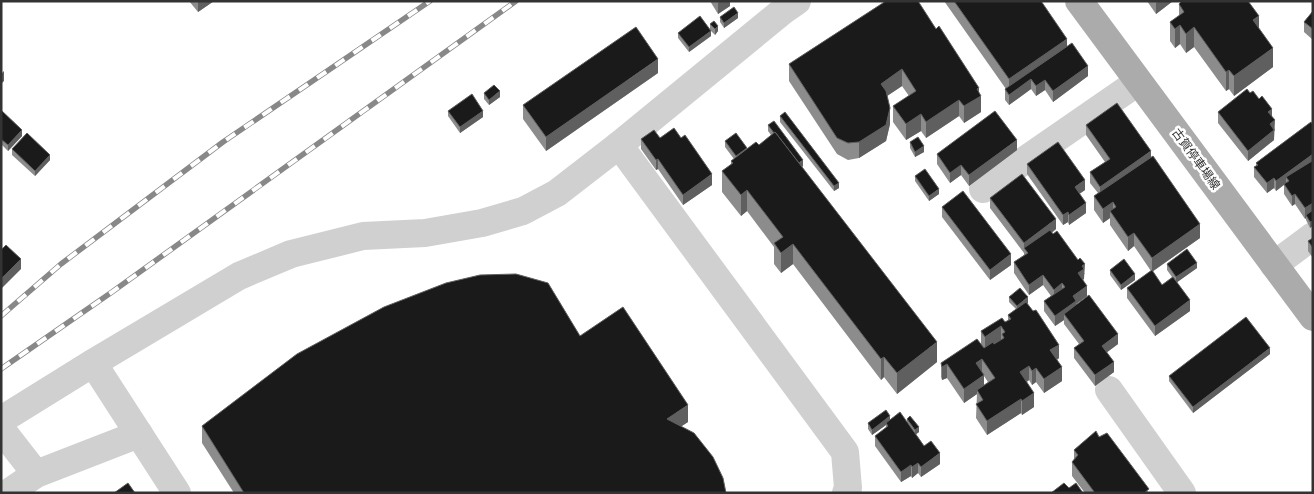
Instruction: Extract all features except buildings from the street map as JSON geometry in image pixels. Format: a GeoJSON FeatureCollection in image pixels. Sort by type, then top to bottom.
{"type":"FeatureCollection","features":[{"type":"Feature","properties":{"kind":"main road","name":"古賀停車場線"},"geometry":{"type":"LineString","coordinates":[[1079,1],[1313,317]]}},
{"type":"Feature","properties":{"kind":"street"},"geometry":{"type":"LineString","coordinates":[[1,420],[238,276],[291,254],[364,236],[425,233],[482,223],[523,210],[557,193],[797,1]]}},
{"type":"Feature","properties":{"kind":"street"},"geometry":{"type":"LineString","coordinates":[[983,190],[1138,82]]}},
{"type":"Feature","properties":{"kind":"street"},"geometry":{"type":"LineString","coordinates":[[619,145],[845,452],[850,491]]}},
{"type":"Feature","properties":{"kind":"street"},"geometry":{"type":"LineString","coordinates":[[1274,265],[1313,236]]}},
{"type":"Feature","properties":{"kind":"street"},"geometry":{"type":"LineString","coordinates":[[94,363],[178,493]]}},
{"type":"Feature","properties":{"kind":"street"},"geometry":{"type":"LineString","coordinates":[[1109,390],[1182,493]]}},
{"type":"Feature","properties":{"kind":"street"},"geometry":{"type":"LineString","coordinates":[[1,428],[36,474]]}},
{"type":"Feature","properties":{"kind":"street"},"geometry":{"type":"LineString","coordinates":[[8,493],[36,474],[139,434]]}},
{"type":"Feature","properties":{"kind":"railway"},"geometry":{"type":"LineString","coordinates":[[1,316],[61,264],[223,142],[430,1]]}},
{"type":"Feature","properties":{"kind":"railway"},"geometry":{"type":"LineString","coordinates":[[1,369],[112,292],[516,1]]}}]}
